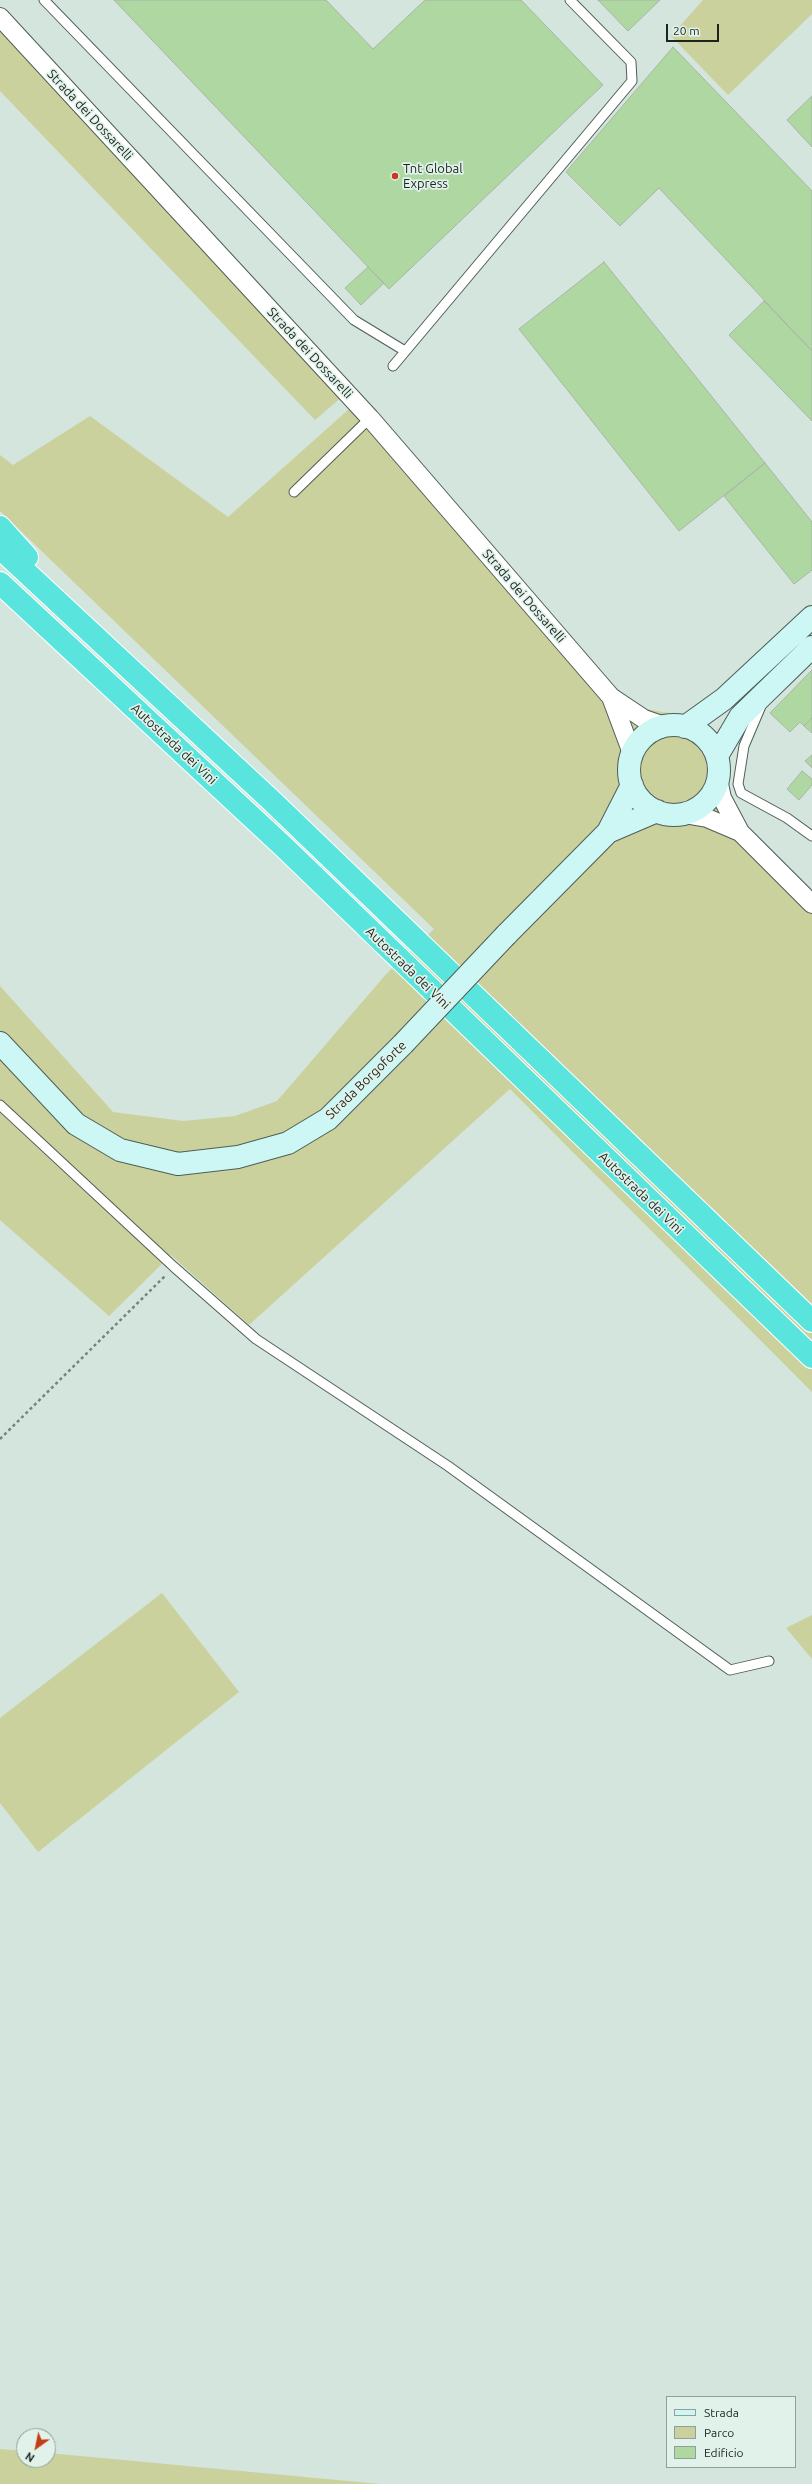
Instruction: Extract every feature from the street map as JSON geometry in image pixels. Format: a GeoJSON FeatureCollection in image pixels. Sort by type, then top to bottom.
{"type":"FeatureCollection","features":[{"type":"Feature","properties":{"kind":"highway"},"geometry":{"type":"LineString","coordinates":[[0,527],[116,654]]}},
{"type":"Feature","properties":{"kind":"highway","name":"Autostrada dei Vini"},"geometry":{"type":"LineString","coordinates":[[0,548],[116,654],[274,803],[812,1321]]}},
{"type":"Feature","properties":{"kind":"highway","name":"Autostrada dei Vini"},"geometry":{"type":"LineString","coordinates":[[0,583],[290,854],[812,1357]]}},
{"type":"Feature","properties":{"kind":"main road"},"geometry":{"type":"LineString","coordinates":[[685,727],[724,700],[812,616]]}},
{"type":"Feature","properties":{"kind":"main road"},"geometry":{"type":"LineString","coordinates":[[717,756],[740,717],[812,647]]}},
{"type":"Feature","properties":{"kind":"main road"},"geometry":{"type":"LineString","coordinates":[[664,726],[685,727],[705,737],[717,756],[718,779],[707,800],[696,809],[684,814],[670,814],[657,811],[641,800],[632,784],[630,769],[632,753],[645,736],[664,726]]}},
{"type":"Feature","properties":{"kind":"main road"},"geometry":{"type":"LineString","coordinates":[[608,832],[632,784]]}},
{"type":"Feature","properties":{"kind":"main road"},"geometry":{"type":"LineString","coordinates":[[608,832],[657,811]]}},
{"type":"Feature","properties":{"kind":"main road","name":"Strada Borgoforte"},"geometry":{"type":"LineString","coordinates":[[0,1042],[76,1124],[120,1150],[178,1164],[238,1158],[288,1143],[328,1119],[403,1044],[506,935],[553,890],[608,832]]}},
{"type":"Feature","properties":{"kind":"street","name":"Strada dei Dossarelli"},"geometry":{"type":"LineString","coordinates":[[0,17],[370,418],[611,697],[644,719],[664,726]]}},
{"type":"Feature","properties":{"kind":"street","name":"Strada dei Dossarelli"},"geometry":{"type":"LineString","coordinates":[[611,697],[632,753]]}},
{"type":"Feature","properties":{"kind":"street"},"geometry":{"type":"LineString","coordinates":[[718,779],[722,798],[740,832],[812,904]]}},
{"type":"Feature","properties":{"kind":"street"},"geometry":{"type":"LineString","coordinates":[[684,814],[707,818],[740,832]]}},
{"type":"Feature","properties":{"kind":"lane"},"geometry":{"type":"LineString","coordinates":[[44,0],[354,320],[405,351]]}},
{"type":"Feature","properties":{"kind":"lane"},"geometry":{"type":"LineString","coordinates":[[393,366],[632,81],[631,62],[570,0]]}},
{"type":"Feature","properties":{"kind":"lane"},"geometry":{"type":"LineString","coordinates":[[294,492],[370,418]]}},
{"type":"Feature","properties":{"kind":"lane"},"geometry":{"type":"LineString","coordinates":[[773,685],[752,725],[744,746],[738,784],[741,793],[748,798],[787,818],[812,836]]}},
{"type":"Feature","properties":{"kind":"lane"},"geometry":{"type":"LineString","coordinates":[[0,1105],[174,1267],[256,1339],[448,1466],[730,1670],[769,1661]]}},
{"type":"Feature","properties":{"kind":"path"},"geometry":{"type":"LineString","coordinates":[[0,1439],[174,1267]]}},
{"type":"Feature","properties":{"kind":"green space"},"geometry":{"type":"Polygon","coordinates":[[[703,0],[812,0],[812,14],[728,95],[671,36],[703,0]]]}},
{"type":"Feature","properties":{"kind":"green space"},"geometry":{"type":"Polygon","coordinates":[[[0,7],[349,391],[315,420],[0,91],[0,7]]]}},
{"type":"Feature","properties":{"kind":"green space"},"geometry":{"type":"Polygon","coordinates":[[[358,401],[595,670],[641,708],[678,715],[711,733],[727,771],[728,800],[776,870],[812,905],[812,1392],[510,1089],[249,1325],[171,1255],[109,1316],[0,1220],[0,986],[113,1112],[183,1121],[235,1116],[277,1101],[388,972],[434,929],[0,511],[0,455],[13,465],[90,416],[228,517],[358,401]]]}},
{"type":"Feature","properties":{"kind":"green space"},"geometry":{"type":"Polygon","coordinates":[[[162,1593],[239,1692],[38,1852],[0,1803],[0,1718],[162,1593]]]}},
{"type":"Feature","properties":{"kind":"green space"},"geometry":{"type":"Polygon","coordinates":[[[812,1615],[812,1659],[786,1628],[812,1615]]]}},
{"type":"Feature","properties":{"kind":"green space"},"geometry":{"type":"Polygon","coordinates":[[[0,2449],[16,2450],[16,2468],[56,2468],[56,2454],[380,2484],[0,2484],[0,2449]]]}},
{"type":"Feature","properties":{"kind":"building","name":"Tnt Global Express"},"geometry":{"type":"Polygon","coordinates":[[[114,0],[326,0],[373,49],[425,0],[521,0],[603,85],[389,289],[114,0]]]}},
{"type":"Feature","properties":{"kind":"building"},"geometry":{"type":"Polygon","coordinates":[[[598,0],[660,0],[628,31],[598,0]]]}},
{"type":"Feature","properties":{"kind":"building"},"geometry":{"type":"Polygon","coordinates":[[[673,47],[812,191],[812,351],[659,188],[620,226],[566,172],[673,47]]]}},
{"type":"Feature","properties":{"kind":"building"},"geometry":{"type":"Polygon","coordinates":[[[812,96],[812,147],[787,120],[812,96]]]}},
{"type":"Feature","properties":{"kind":"building"},"geometry":{"type":"Polygon","coordinates":[[[604,262],[765,463],[679,531],[519,329],[604,262]]]}},
{"type":"Feature","properties":{"kind":"building"},"geometry":{"type":"Polygon","coordinates":[[[368,267],[384,283],[361,305],[345,288],[368,267]]]}},
{"type":"Feature","properties":{"kind":"building"},"geometry":{"type":"Polygon","coordinates":[[[764,301],[812,351],[812,421],[729,335],[764,301]]]}},
{"type":"Feature","properties":{"kind":"building"},"geometry":{"type":"Polygon","coordinates":[[[765,463],[812,522],[812,570],[794,584],[724,496],[765,463]]]}},
{"type":"Feature","properties":{"kind":"building"},"geometry":{"type":"Polygon","coordinates":[[[812,670],[812,718],[804,726],[800,722],[790,732],[770,713],[812,670]]]}},
{"type":"Feature","properties":{"kind":"building"},"geometry":{"type":"Polygon","coordinates":[[[812,718],[812,733],[804,726],[812,718]]]}},
{"type":"Feature","properties":{"kind":"building"},"geometry":{"type":"Polygon","coordinates":[[[812,755],[812,768],[805,761],[812,755]]]}},
{"type":"Feature","properties":{"kind":"building"},"geometry":{"type":"Polygon","coordinates":[[[802,771],[812,779],[812,785],[799,800],[787,789],[802,771]]]}},
{"type":"Feature","properties":{"kind":"place","name":"Tnt Global Express"},"geometry":{"type":"Point","coordinates":[395,176]}}]}
